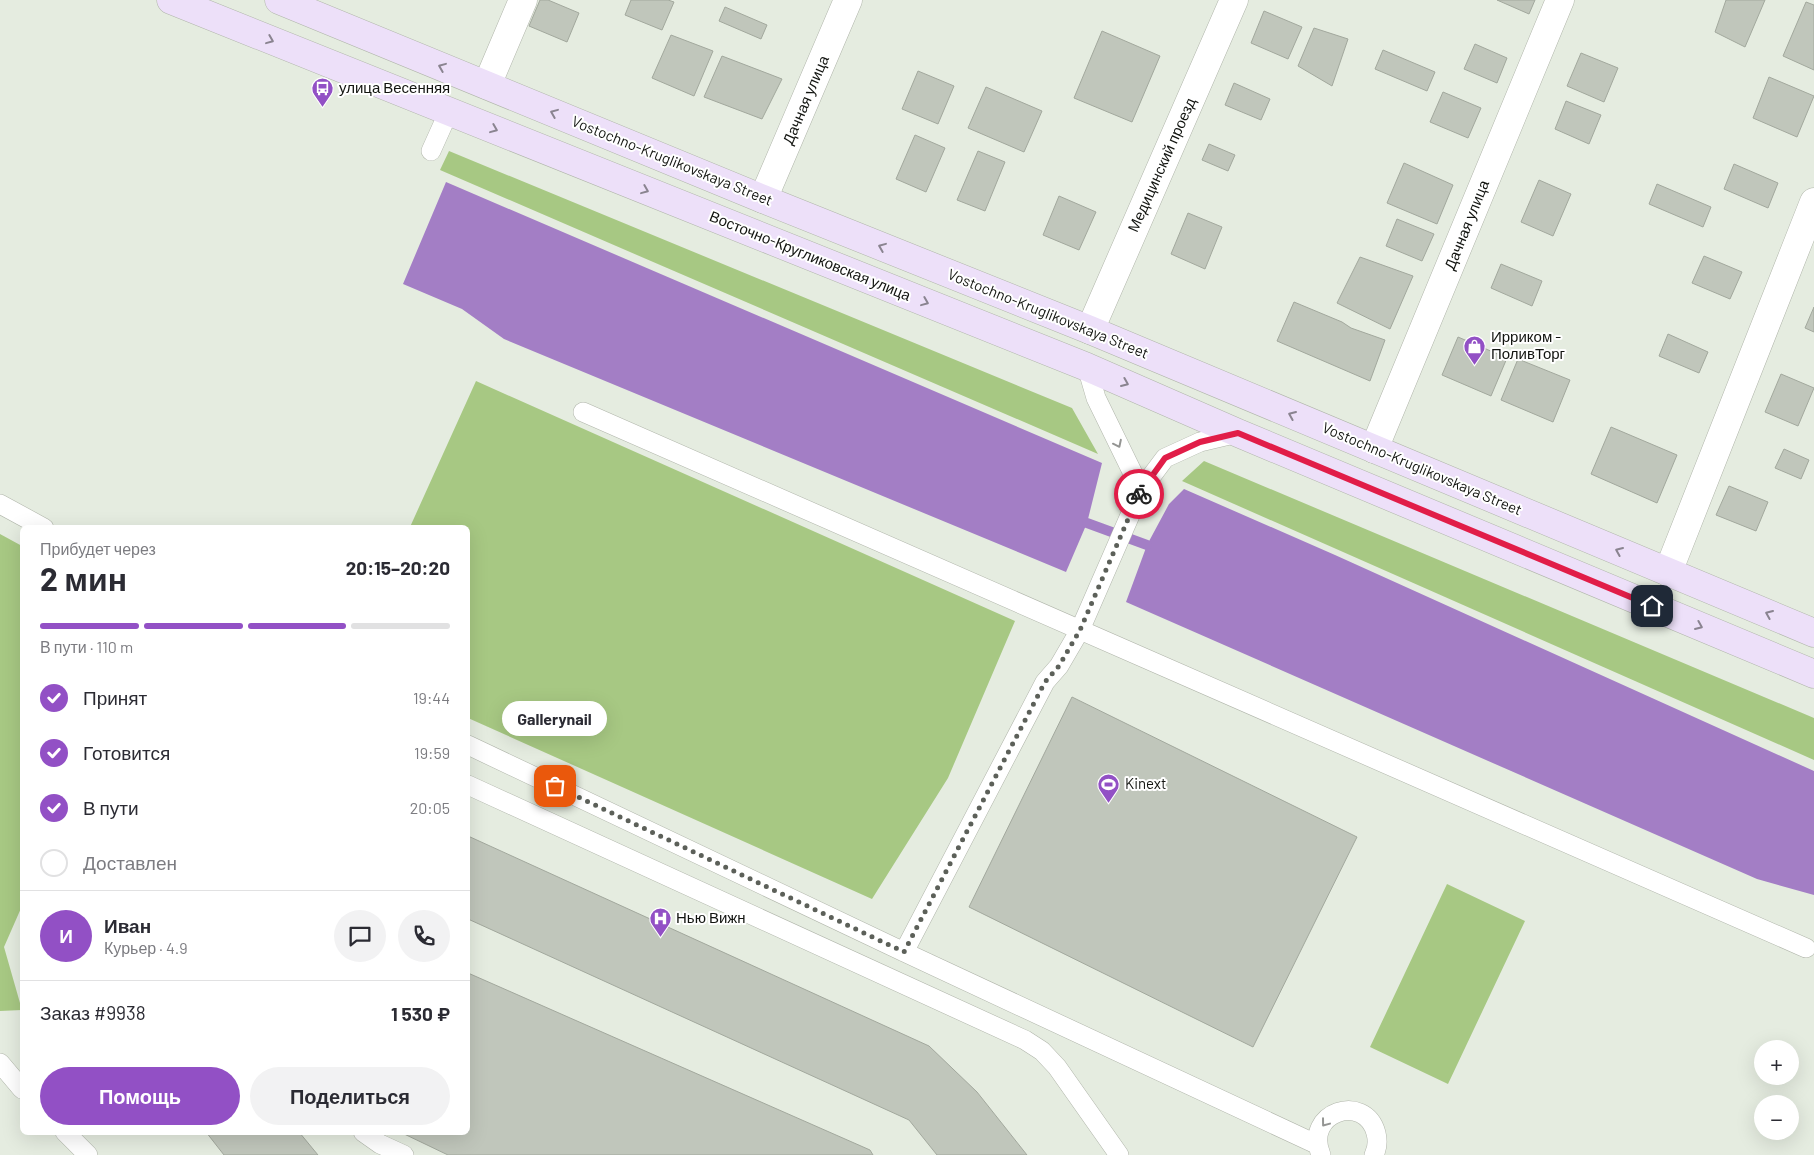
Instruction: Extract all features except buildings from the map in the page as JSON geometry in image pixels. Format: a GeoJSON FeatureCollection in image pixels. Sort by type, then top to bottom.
{"type":"FeatureCollection","features":[{"type":"Feature","properties":{"kind":"main road"},"geometry":{"type":"LineString","coordinates":[[171,0],[449,111]]}},
{"type":"Feature","properties":{"kind":"main road","name":"Vostochno-Kruglikovskaya Street"},"geometry":{"type":"LineString","coordinates":[[279,0],[763,199],[1090,330],[1814,633]]}},
{"type":"Feature","properties":{"kind":"main road","name":"Восточно-Кругликовская улица"},"geometry":{"type":"LineString","coordinates":[[449,111],[1087,367]]}},
{"type":"Feature","properties":{"kind":"main road"},"geometry":{"type":"LineString","coordinates":[[1087,367],[1238,433],[1814,674]]}},
{"type":"Feature","properties":{"kind":"street"},"geometry":{"type":"LineString","coordinates":[[488,86],[524,0]]}},
{"type":"Feature","properties":{"kind":"street","name":"Дачная улица"},"geometry":{"type":"LineString","coordinates":[[763,199],[848,0]]}},
{"type":"Feature","properties":{"kind":"street","name":"Медицинский проезд"},"geometry":{"type":"LineString","coordinates":[[1090,330],[1234,0]]}},
{"type":"Feature","properties":{"kind":"street","name":"Дачная улица"},"geometry":{"type":"LineString","coordinates":[[1374,449],[1560,0]]}},
{"type":"Feature","properties":{"kind":"street"},"geometry":{"type":"LineString","coordinates":[[1668,572],[1814,202]]}},
{"type":"Feature","properties":{"kind":"lane"},"geometry":{"type":"LineString","coordinates":[[431,151],[449,111]]}},
{"type":"Feature","properties":{"kind":"lane"},"geometry":{"type":"LineString","coordinates":[[1087,367],[1096,398],[1141,490]]}},
{"type":"Feature","properties":{"kind":"lane"},"geometry":{"type":"LineString","coordinates":[[583,412],[1806,948]]}},
{"type":"Feature","properties":{"kind":"lane"},"geometry":{"type":"LineString","coordinates":[[904,952],[1045,682],[1059,666],[1080,630],[1141,490],[1165,458],[1200,442],[1238,433]]}},
{"type":"Feature","properties":{"kind":"lane"},"geometry":{"type":"LineString","coordinates":[[0,504],[38,525]]}},
{"type":"Feature","properties":{"kind":"lane"},"geometry":{"type":"LineString","coordinates":[[470,746],[1320,1150]]}},
{"type":"Feature","properties":{"kind":"lane"},"geometry":{"type":"LineString","coordinates":[[470,786],[1025,1040],[1042,1051],[1057,1067],[1119,1155]]}},
{"type":"Feature","properties":{"kind":"lane"},"geometry":{"type":"LineString","coordinates":[[0,1063],[20,1087]]}},
{"type":"Feature","properties":{"kind":"lane"},"geometry":{"type":"LineString","coordinates":[[1320,1150],[1317,1138],[1320,1128],[1334,1113],[1344,1110],[1354,1111],[1366,1116],[1375,1127],[1378,1140],[1374,1155]]}},
{"type":"Feature","properties":{"kind":"lane"},"geometry":{"type":"LineString","coordinates":[[68,1135],[88,1155]]}},
{"type":"Feature","properties":{"kind":"lane"},"geometry":{"type":"LineString","coordinates":[[367,1135],[380,1144],[404,1155]]}},
{"type":"Feature","properties":{"kind":"green space"},"geometry":{"type":"Polygon","coordinates":[[[449,151],[1072,408],[1098,454],[440,170],[449,151]]]}},
{"type":"Feature","properties":{"kind":"green space"},"geometry":{"type":"Polygon","coordinates":[[[476,381],[1015,621],[948,778],[872,899],[470,719],[470,525],[411,525],[476,381]]]}},
{"type":"Feature","properties":{"kind":"green space"},"geometry":{"type":"Polygon","coordinates":[[[1204,461],[1814,718],[1814,760],[1182,481],[1204,461]]]}},
{"type":"Feature","properties":{"kind":"green space"},"geometry":{"type":"Polygon","coordinates":[[[0,534],[20,545],[20,911],[4,947],[20,1003],[20,1010],[0,1011],[0,534]]]}},
{"type":"Feature","properties":{"kind":"green space"},"geometry":{"type":"Polygon","coordinates":[[[1447,884],[1525,921],[1448,1084],[1370,1047],[1447,884]]]}},
{"type":"Feature","properties":{"kind":"shaded area"},"geometry":{"type":"Polygon","coordinates":[[[446,182],[1102,463],[1087,523],[1066,572],[504,339],[462,309],[403,284],[446,182]]]}},
{"type":"Feature","properties":{"kind":"shaded area"},"geometry":{"type":"Polygon","coordinates":[[[1184,489],[1814,771],[1814,895],[1757,879],[1126,602],[1147,545],[1169,504],[1184,489]]]}},
{"type":"Feature","properties":{"kind":"waterway"},"geometry":{"type":"LineString","coordinates":[[1087,523],[1147,545]]}},
{"type":"Feature","properties":{"kind":"way so far"},"geometry":{"type":"LineString","coordinates":[[555,786],[904,952],[1045,682],[1059,666],[1080,630],[1139,494]]}},
{"type":"Feature","properties":{"kind":"place","name":"улица Весенняя"},"geometry":{"type":"Point","coordinates":[323,107]}},
{"type":"Feature","properties":{"kind":"place","name":"Ирриком - ПоливТорг"},"geometry":{"type":"Point","coordinates":[1475,365]}},
{"type":"Feature","properties":{"kind":"place","name":"Gallerynail"},"geometry":{"type":"Point","coordinates":[555,786]}},
{"type":"Feature","properties":{"kind":"place","name":"Kinext"},"geometry":{"type":"Point","coordinates":[1109,803]}},
{"type":"Feature","properties":{"kind":"place","name":"Нью Вижн"},"geometry":{"type":"Point","coordinates":[660,937]}},
{"type":"Feature","properties":{"kind":"route"},"geometry":{"type":"LineString","coordinates":[[1139,494],[1165,458],[1200,442],[1238,433],[1652,606]]}}]}
